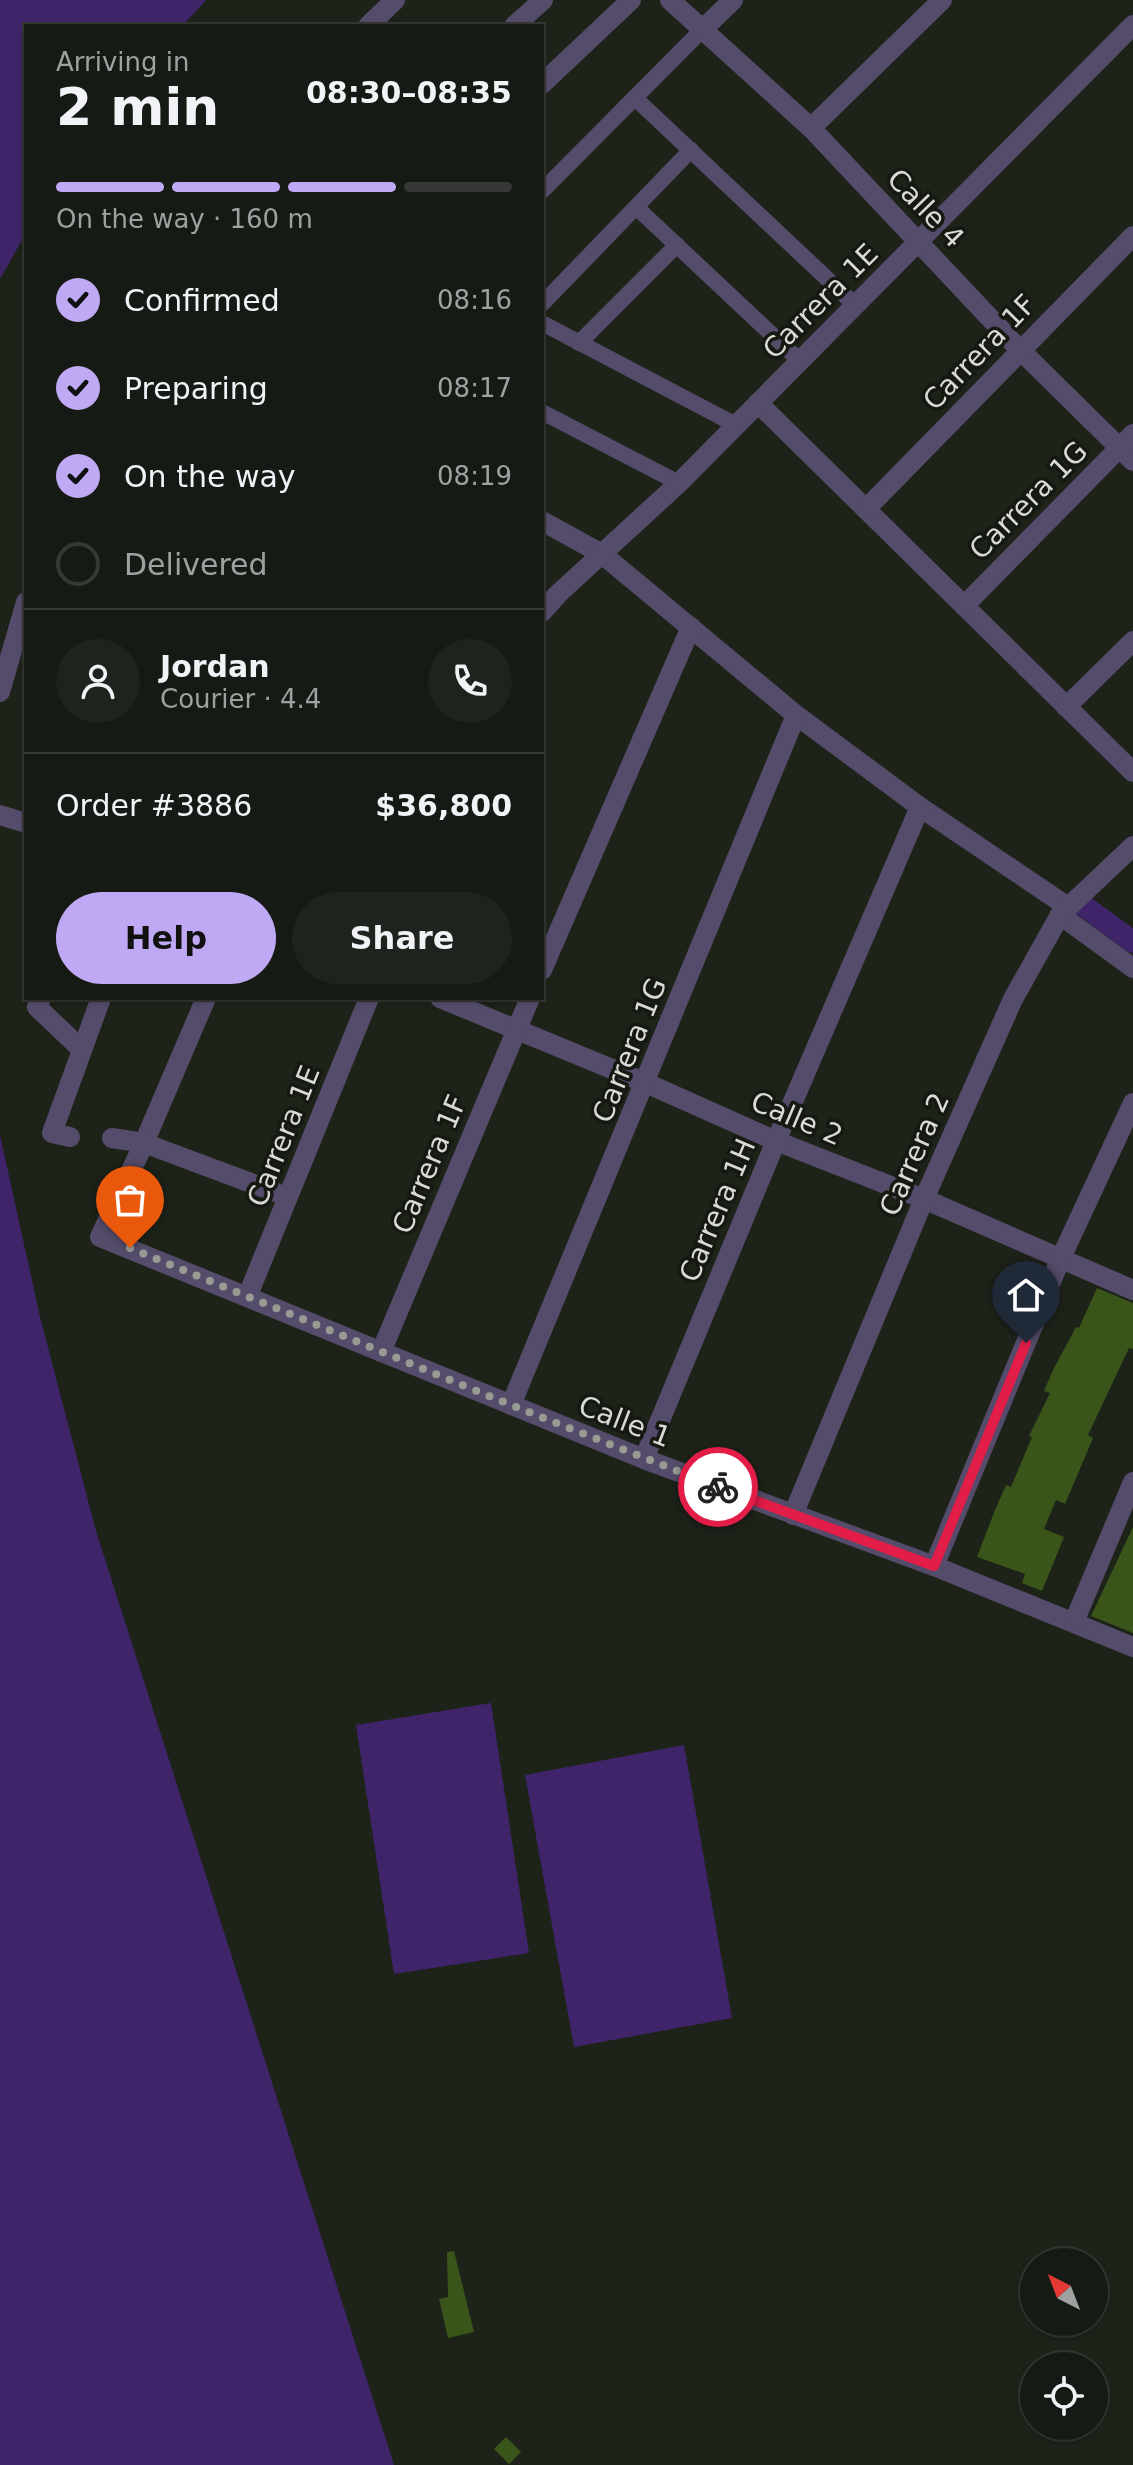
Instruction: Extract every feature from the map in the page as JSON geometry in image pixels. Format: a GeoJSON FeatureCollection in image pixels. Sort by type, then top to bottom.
{"type":"FeatureCollection","features":[{"type":"Feature","properties":{"kind":"street"},"geometry":{"type":"LineString","coordinates":[[370,24],[395,0]]}},
{"type":"Feature","properties":{"kind":"street"},"geometry":{"type":"LineString","coordinates":[[516,24],[543,0]]}},
{"type":"Feature","properties":{"kind":"street"},"geometry":{"type":"LineString","coordinates":[[544,82],[631,0]]}},
{"type":"Feature","properties":{"kind":"street","name":"Calle 4"},"geometry":{"type":"LineString","coordinates":[[670,0],[811,128],[1020,350],[1128,448]]}},
{"type":"Feature","properties":{"kind":"street"},"geometry":{"type":"LineString","coordinates":[[544,189],[733,0]]}},
{"type":"Feature","properties":{"kind":"street"},"geometry":{"type":"LineString","coordinates":[[811,128],[942,0]]}},
{"type":"Feature","properties":{"kind":"street","name":"Carrera 1E"},"geometry":{"type":"LineString","coordinates":[[544,610],[679,483],[1133,25]]}},
{"type":"Feature","properties":{"kind":"street"},"geometry":{"type":"LineString","coordinates":[[636,99],[855,305]]}},
{"type":"Feature","properties":{"kind":"street"},"geometry":{"type":"LineString","coordinates":[[544,302],[691,150]]}},
{"type":"Feature","properties":{"kind":"street"},"geometry":{"type":"LineString","coordinates":[[636,207],[800,361]]}},
{"type":"Feature","properties":{"kind":"street","name":"Carrera 1F"},"geometry":{"type":"LineString","coordinates":[[866,509],[1133,236]]}},
{"type":"Feature","properties":{"kind":"street"},"geometry":{"type":"LineString","coordinates":[[579,343],[677,245]]}},
{"type":"Feature","properties":{"kind":"street"},"geometry":{"type":"LineString","coordinates":[[544,324],[736,425]]}},
{"type":"Feature","properties":{"kind":"street"},"geometry":{"type":"LineString","coordinates":[[758,403],[1133,772]]}},
{"type":"Feature","properties":{"kind":"street"},"geometry":{"type":"LineString","coordinates":[[544,413],[679,483]]}},
{"type":"Feature","properties":{"kind":"street","name":"Carrera 1G"},"geometry":{"type":"LineString","coordinates":[[964,606],[1128,448]]}},
{"type":"Feature","properties":{"kind":"street"},"geometry":{"type":"LineString","coordinates":[[544,522],[602,554],[796,715],[920,807],[1069,906],[1133,968]]}},
{"type":"Feature","properties":{"kind":"street"},"geometry":{"type":"LineString","coordinates":[[0,692],[24,609]]}},
{"type":"Feature","properties":{"kind":"street"},"geometry":{"type":"LineString","coordinates":[[544,965],[691,627]]}},
{"type":"Feature","properties":{"kind":"street"},"geometry":{"type":"LineString","coordinates":[[1066,707],[1133,641]]}},
{"type":"Feature","properties":{"kind":"street","name":"Carrera 1G"},"geometry":{"type":"LineString","coordinates":[[511,1405],[796,715]]}},
{"type":"Feature","properties":{"kind":"street","name":"Carrera 1H"},"geometry":{"type":"LineString","coordinates":[[644,1459],[776,1141],[920,807]]}},
{"type":"Feature","properties":{"kind":"street"},"geometry":{"type":"LineString","coordinates":[[0,815],[24,822]]}},
{"type":"Feature","properties":{"kind":"street","name":"Carrera 2"},"geometry":{"type":"LineString","coordinates":[[793,1515],[924,1199],[1013,999],[1069,906],[1133,846]]}},
{"type":"Feature","properties":{"kind":"street"},"geometry":{"type":"LineString","coordinates":[[61,1135],[80,1048],[100,1000]]}},
{"type":"Feature","properties":{"kind":"street"},"geometry":{"type":"LineString","coordinates":[[144,1143],[205,1000]]}},
{"type":"Feature","properties":{"kind":"street","name":"Carrera 1E"},"geometry":{"type":"LineString","coordinates":[[248,1295],[368,1000]]}},
{"type":"Feature","properties":{"kind":"street","name":"Calle 2"},"geometry":{"type":"LineString","coordinates":[[445,1000],[646,1083],[776,1141],[924,1199],[1133,1290]]}},
{"type":"Feature","properties":{"kind":"street","name":"Carrera 1F"},"geometry":{"type":"LineString","coordinates":[[381,1352],[529,1000]]}},
{"type":"Feature","properties":{"kind":"street"},"geometry":{"type":"LineString","coordinates":[[39,1003],[80,1048]]}},
{"type":"Feature","properties":{"kind":"street"},"geometry":{"type":"LineString","coordinates":[[934,1566],[1060,1260],[1133,1103]]}},
{"type":"Feature","properties":{"kind":"street"},"geometry":{"type":"LineString","coordinates":[[112,1138],[144,1143],[275,1192]]}},
{"type":"Feature","properties":{"kind":"street","name":"Calle 1"},"geometry":{"type":"LineString","coordinates":[[144,1143],[100,1237],[644,1459],[934,1566],[1133,1647]]}},
{"type":"Feature","properties":{"kind":"street"},"geometry":{"type":"LineString","coordinates":[[1074,1622],[1133,1482]]}},
{"type":"Feature","properties":{"kind":"shaded area"},"geometry":{"type":"Polygon","coordinates":[[[0,0],[206,0],[184,24],[24,24],[24,237],[0,279],[0,0]]]}},
{"type":"Feature","properties":{"kind":"shaded area"},"geometry":{"type":"Polygon","coordinates":[[[0,1135],[40,1317],[96,1531],[394,2465],[0,2465],[0,1135]]]}},
{"type":"Feature","properties":{"kind":"shaded area"},"geometry":{"type":"Polygon","coordinates":[[[491,1703],[529,1953],[394,1974],[356,1725],[491,1703]]]}},
{"type":"Feature","properties":{"kind":"shaded area"},"geometry":{"type":"Polygon","coordinates":[[[684,1745],[732,2018],[574,2047],[525,1775],[684,1745]]]}},
{"type":"Feature","properties":{"kind":"building"},"geometry":{"type":"Polygon","coordinates":[[[1097,1288],[1133,1303],[1133,1349],[1129,1348],[1088,1435],[1093,1438],[1065,1504],[1056,1500],[1044,1529],[1064,1537],[1042,1591],[1022,1583],[1025,1574],[977,1557],[1006,1485],[1011,1487],[1032,1437],[1029,1436],[1050,1393],[1044,1391],[1053,1370],[1076,1327],[1079,1328],[1097,1288]]]}},
{"type":"Feature","properties":{"kind":"building"},"geometry":{"type":"Polygon","coordinates":[[[1133,1527],[1133,1633],[1091,1616],[1133,1527]]]}},
{"type":"Feature","properties":{"kind":"building"},"geometry":{"type":"Polygon","coordinates":[[[454,2251],[474,2332],[448,2338],[439,2299],[448,2297],[447,2252],[454,2251]]]}},
{"type":"Feature","properties":{"kind":"building"},"geometry":{"type":"Polygon","coordinates":[[[506,2437],[521,2452],[509,2464],[494,2449],[506,2437]]]}},
{"type":"Feature","properties":{"kind":"waterway"},"geometry":{"type":"LineString","coordinates":[[1080,903],[1133,942]]}},
{"type":"Feature","properties":{"kind":"way so far"},"geometry":{"type":"LineString","coordinates":[[130,1248],[718,1487]]}},
{"type":"Feature","properties":{"kind":"route"},"geometry":{"type":"LineString","coordinates":[[718,1487],[934,1566],[1026,1343]]}}]}
